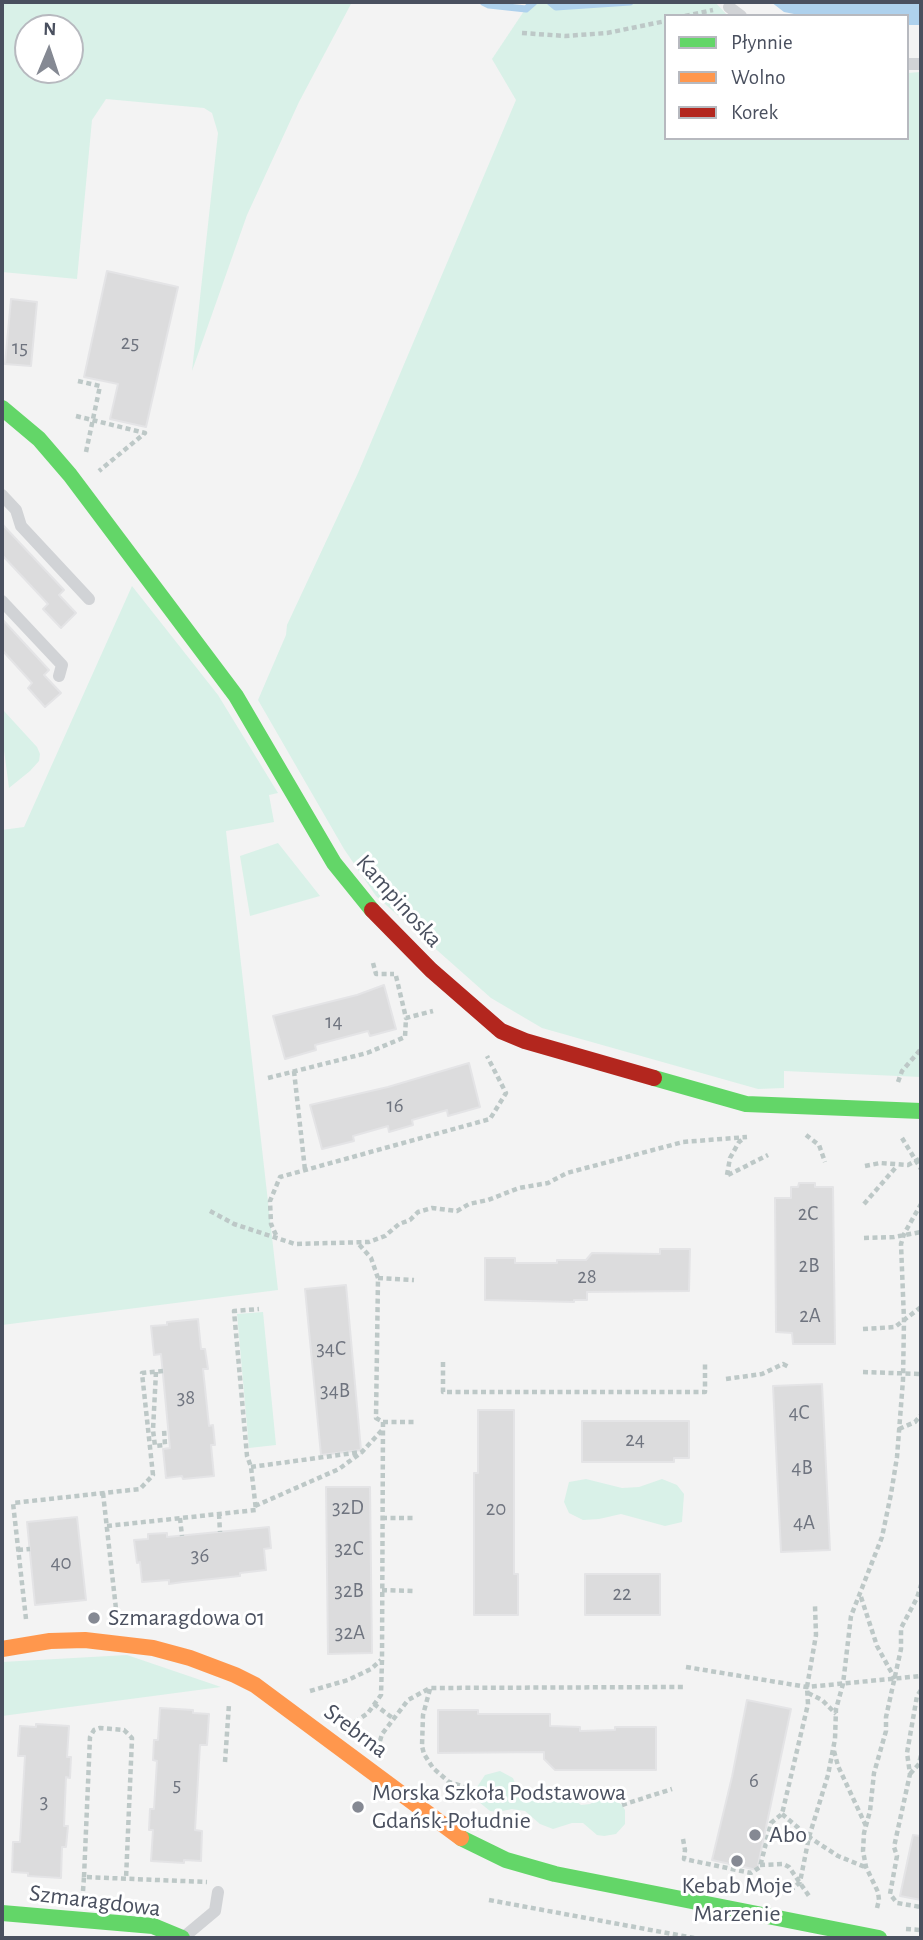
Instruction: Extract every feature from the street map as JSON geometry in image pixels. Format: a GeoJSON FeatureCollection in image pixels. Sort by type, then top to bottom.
{"type":"FeatureCollection","features":[{"type":"Feature","properties":{"kind":"street","name":"Kampinoska"},"geometry":{"type":"LineString","coordinates":[[2,408],[39,439],[70,475],[236,696],[334,863],[363,901],[431,970],[500,1031],[524,1041],[746,1104],[921,1111]]}},
{"type":"Feature","properties":{"kind":"street","name":"Srebrna"},"geometry":{"type":"LineString","coordinates":[[2,1649],[50,1641],[85,1640],[153,1648],[191,1658],[255,1685],[441,1825],[474,1846],[506,1860],[555,1874],[826,1933],[879,1938]]}},
{"type":"Feature","properties":{"kind":"street","name":"Szmaragdowa"},"geometry":{"type":"LineString","coordinates":[[2,1913],[153,1926],[182,1938]]}},
{"type":"Feature","properties":{"kind":"lane"},"geometry":{"type":"LineString","coordinates":[[729,7],[738,14]]}},
{"type":"Feature","properties":{"kind":"lane"},"geometry":{"type":"LineString","coordinates":[[2,495],[16,510],[21,526],[89,598]]}},
{"type":"Feature","properties":{"kind":"lane"},"geometry":{"type":"LineString","coordinates":[[2,601],[62,665],[59,677]]}},
{"type":"Feature","properties":{"kind":"lane"},"geometry":{"type":"LineString","coordinates":[[182,1938],[215,1911],[219,1887]]}},
{"type":"Feature","properties":{"kind":"path"},"geometry":{"type":"LineString","coordinates":[[695,14],[729,7]]}},
{"type":"Feature","properties":{"kind":"path"},"geometry":{"type":"LineString","coordinates":[[522,33],[565,36],[607,33],[664,21]]}},
{"type":"Feature","properties":{"kind":"path"},"geometry":{"type":"LineString","coordinates":[[78,381],[100,386],[86,454]]}},
{"type":"Feature","properties":{"kind":"path"},"geometry":{"type":"LineString","coordinates":[[76,416],[145,433],[93,477]]}},
{"type":"Feature","properties":{"kind":"path"},"geometry":{"type":"LineString","coordinates":[[373,963],[376,974],[395,974]]}},
{"type":"Feature","properties":{"kind":"path"},"geometry":{"type":"LineString","coordinates":[[268,1078],[367,1053],[405,1037],[406,1018],[393,965]]}},
{"type":"Feature","properties":{"kind":"path"},"geometry":{"type":"LineString","coordinates":[[406,1018],[444,1008]]}},
{"type":"Feature","properties":{"kind":"path"},"geometry":{"type":"LineString","coordinates":[[276,1236],[270,1213],[273,1191],[280,1177],[490,1119],[506,1093],[484,1051]]}},
{"type":"Feature","properties":{"kind":"path"},"geometry":{"type":"LineString","coordinates":[[294,1071],[305,1170]]}},
{"type":"Feature","properties":{"kind":"path"},"geometry":{"type":"LineString","coordinates":[[799,1130],[819,1145],[825,1162]]}},
{"type":"Feature","properties":{"kind":"path"},"geometry":{"type":"LineString","coordinates":[[210,1212],[234,1224],[295,1244],[375,1241],[399,1224],[411,1220],[418,1212],[432,1208],[457,1212],[469,1205],[519,1188],[548,1183],[567,1173],[683,1142],[747,1137]]}},
{"type":"Feature","properties":{"kind":"path"},"geometry":{"type":"LineString","coordinates":[[902,1138],[919,1159],[921,1169]]}},
{"type":"Feature","properties":{"kind":"path"},"geometry":{"type":"LineString","coordinates":[[727,1175],[768,1155]]}},
{"type":"Feature","properties":{"kind":"path"},"geometry":{"type":"LineString","coordinates":[[865,1166],[880,1163],[908,1165],[919,1159]]}},
{"type":"Feature","properties":{"kind":"path"},"geometry":{"type":"LineString","coordinates":[[864,1204],[897,1165]]}},
{"type":"Feature","properties":{"kind":"path"},"geometry":{"type":"LineString","coordinates":[[800,1882],[809,1837],[834,1747],[836,1715],[843,1684],[851,1616],[882,1537],[895,1469],[903,1373],[904,1320],[900,1265],[904,1234],[921,1204]]}},
{"type":"Feature","properties":{"kind":"path"},"geometry":{"type":"LineString","coordinates":[[864,1238],[894,1237],[921,1232]]}},
{"type":"Feature","properties":{"kind":"path"},"geometry":{"type":"LineString","coordinates":[[358,1242],[371,1258],[378,1278],[376,1418],[383,1422],[414,1422]]}},
{"type":"Feature","properties":{"kind":"path"},"geometry":{"type":"LineString","coordinates":[[378,1278],[414,1280]]}},
{"type":"Feature","properties":{"kind":"path"},"geometry":{"type":"LineString","coordinates":[[863,1329],[895,1327],[921,1307]]}},
{"type":"Feature","properties":{"kind":"path"},"geometry":{"type":"LineString","coordinates":[[107,1526],[256,1510],[251,1466],[247,1456],[234,1311],[259,1308]]}},
{"type":"Feature","properties":{"kind":"path"},"geometry":{"type":"LineString","coordinates":[[443,1362],[443,1392],[705,1392],[705,1361]]}},
{"type":"Feature","properties":{"kind":"path"},"geometry":{"type":"LineString","coordinates":[[726,1379],[762,1374],[783,1364],[789,1367]]}},
{"type":"Feature","properties":{"kind":"path"},"geometry":{"type":"LineString","coordinates":[[27,1623],[13,1503],[140,1489],[153,1475],[151,1430],[160,1372],[142,1373],[151,1430],[155,1446],[166,1445],[166,1429],[151,1430]]}},
{"type":"Feature","properties":{"kind":"path"},"geometry":{"type":"LineString","coordinates":[[863,1372],[921,1374]]}},
{"type":"Feature","properties":{"kind":"path"},"geometry":{"type":"LineString","coordinates":[[899,1429],[915,1422],[921,1415]]}},
{"type":"Feature","properties":{"kind":"path"},"geometry":{"type":"LineString","coordinates":[[351,1724],[359,1721],[381,1695],[383,1422]]}},
{"type":"Feature","properties":{"kind":"path"},"geometry":{"type":"LineString","coordinates":[[256,1506],[339,1469],[362,1452],[383,1429]]}},
{"type":"Feature","properties":{"kind":"path"},"geometry":{"type":"LineString","coordinates":[[251,1466],[362,1452]]}},
{"type":"Feature","properties":{"kind":"path"},"geometry":{"type":"LineString","coordinates":[[103,1493],[117,1620]]}},
{"type":"Feature","properties":{"kind":"path"},"geometry":{"type":"LineString","coordinates":[[219,1514],[220,1532]]}},
{"type":"Feature","properties":{"kind":"path"},"geometry":{"type":"LineString","coordinates":[[180,1518],[182,1536]]}},
{"type":"Feature","properties":{"kind":"path"},"geometry":{"type":"LineString","coordinates":[[382,1518],[413,1518]]}},
{"type":"Feature","properties":{"kind":"path"},"geometry":{"type":"LineString","coordinates":[[18,1550],[30,1549]]}},
{"type":"Feature","properties":{"kind":"path"},"geometry":{"type":"LineString","coordinates":[[875,1916],[879,1900],[866,1867],[863,1851],[866,1827],[874,1773],[886,1731],[886,1717],[901,1649],[901,1628],[921,1585]]}},
{"type":"Feature","properties":{"kind":"path"},"geometry":{"type":"LineString","coordinates":[[382,1590],[413,1591]]}},
{"type":"Feature","properties":{"kind":"path"},"geometry":{"type":"LineString","coordinates":[[860,1597],[877,1646],[895,1679]]}},
{"type":"Feature","properties":{"kind":"path"},"geometry":{"type":"LineString","coordinates":[[683,1839],[684,1859],[751,1873],[760,1865],[771,1823],[782,1814],[808,1704],[807,1690],[816,1635],[815,1606]]}},
{"type":"Feature","properties":{"kind":"path"},"geometry":{"type":"LineString","coordinates":[[304,1692],[348,1680],[371,1669],[382,1660]]}},
{"type":"Feature","properties":{"kind":"path"},"geometry":{"type":"LineString","coordinates":[[686,1667],[807,1690],[921,1676]]}},
{"type":"Feature","properties":{"kind":"path"},"geometry":{"type":"LineString","coordinates":[[379,1744],[382,1734],[408,1700],[430,1688],[684,1687]]}},
{"type":"Feature","properties":{"kind":"path"},"geometry":{"type":"LineString","coordinates":[[430,1688],[423,1715],[424,1754],[433,1768],[449,1782],[477,1791]]}},
{"type":"Feature","properties":{"kind":"path"},"geometry":{"type":"LineString","coordinates":[[807,1690],[822,1700],[836,1715]]}},
{"type":"Feature","properties":{"kind":"path"},"geometry":{"type":"LineString","coordinates":[[921,1690],[917,1696],[907,1753],[910,1774],[894,1847],[897,1856],[890,1894],[897,1903],[921,1907]]}},
{"type":"Feature","properties":{"kind":"path"},"geometry":{"type":"LineString","coordinates":[[225,1762],[229,1701]]}},
{"type":"Feature","properties":{"kind":"path"},"geometry":{"type":"LineString","coordinates":[[374,1704],[394,1719]]}},
{"type":"Feature","properties":{"kind":"path"},"geometry":{"type":"LineString","coordinates":[[83,1898],[90,1737],[94,1730],[100,1728],[124,1730],[132,1738],[125,1879]]}},
{"type":"Feature","properties":{"kind":"path"},"geometry":{"type":"LineString","coordinates":[[834,1747],[838,1766],[866,1827]]}},
{"type":"Feature","properties":{"kind":"path"},"geometry":{"type":"LineString","coordinates":[[910,1774],[919,1764],[921,1755]]}},
{"type":"Feature","properties":{"kind":"path"},"geometry":{"type":"LineString","coordinates":[[622,1805],[672,1789]]}},
{"type":"Feature","properties":{"kind":"path"},"geometry":{"type":"LineString","coordinates":[[782,1814],[809,1837],[838,1856],[866,1867]]}},
{"type":"Feature","properties":{"kind":"path"},"geometry":{"type":"LineString","coordinates":[[760,1865],[783,1864],[789,1867],[810,1896]]}},
{"type":"Feature","properties":{"kind":"path"},"geometry":{"type":"LineString","coordinates":[[84,1877],[219,1887]]}},
{"type":"Feature","properties":{"kind":"path"},"geometry":{"type":"LineString","coordinates":[[489,1899],[694,1938]]}},
{"type":"Feature","properties":{"kind":"green space"},"geometry":{"type":"Polygon","coordinates":[[[2,2],[352,2],[299,102],[247,215],[192,371],[218,133],[212,113],[204,108],[106,99],[92,120],[77,279],[2,272],[2,2]]]}},
{"type":"Feature","properties":{"kind":"green space"},"geometry":{"type":"Polygon","coordinates":[[[530,2],[715,2],[726,14],[664,14],[664,140],[909,140],[909,73],[921,72],[921,1077],[784,1071],[784,1088],[758,1089],[542,1028],[491,998],[376,896],[344,849],[258,700],[286,635],[287,625],[358,473],[516,100],[492,59],[530,2]]]}},
{"type":"Feature","properties":{"kind":"green space"},"geometry":{"type":"Polygon","coordinates":[[[132,586],[218,695],[278,793],[269,795],[274,822],[226,831],[278,1290],[2,1325],[2,830],[24,827],[132,586]]]}},
{"type":"Feature","properties":{"kind":"green space"},"geometry":{"type":"Polygon","coordinates":[[[4,711],[37,747],[40,754],[39,761],[30,771],[9,788],[2,735],[4,711]]]}},
{"type":"Feature","properties":{"kind":"green space"},"geometry":{"type":"Polygon","coordinates":[[[278,843],[320,896],[250,916],[240,856],[278,843]]]}},
{"type":"Feature","properties":{"kind":"green space"},"geometry":{"type":"Polygon","coordinates":[[[263,1312],[276,1445],[249,1448],[237,1314],[263,1312]]]}},
{"type":"Feature","properties":{"kind":"green space"},"geometry":{"type":"Polygon","coordinates":[[[586,1479],[622,1488],[639,1487],[662,1479],[677,1485],[684,1494],[682,1522],[665,1526],[621,1514],[583,1520],[569,1513],[564,1502],[569,1482],[586,1479]]]}},
{"type":"Feature","properties":{"kind":"green space"},"geometry":{"type":"Polygon","coordinates":[[[127,1655],[221,1687],[2,1716],[2,1662],[127,1655]]]}},
{"type":"Feature","properties":{"kind":"green space"},"geometry":{"type":"Polygon","coordinates":[[[500,1771],[513,1778],[518,1791],[527,1797],[556,1788],[563,1790],[581,1805],[590,1804],[600,1798],[612,1798],[625,1810],[625,1824],[616,1834],[604,1836],[597,1835],[583,1823],[572,1823],[553,1829],[540,1824],[525,1811],[490,1811],[479,1802],[477,1787],[485,1775],[500,1771]]]}},
{"type":"Feature","properties":{"kind":"water"},"geometry":{"type":"Polygon","coordinates":[[[771,2],[921,2],[921,25],[909,25],[909,14],[784,12],[771,2]]]}},
{"type":"Feature","properties":{"kind":"building"},"geometry":{"type":"Polygon","coordinates":[[[107,271],[178,287],[146,427],[110,419],[118,384],[84,377],[107,271]]]}},
{"type":"Feature","properties":{"kind":"building"},"geometry":{"type":"Polygon","coordinates":[[[11,299],[37,302],[31,366],[5,364],[11,299]]]}},
{"type":"Feature","properties":{"kind":"building"},"geometry":{"type":"Polygon","coordinates":[[[2,524],[64,590],[59,595],[76,613],[61,628],[43,609],[48,604],[2,555],[2,524]]]}},
{"type":"Feature","properties":{"kind":"building"},"geometry":{"type":"Polygon","coordinates":[[[2,619],[49,670],[44,675],[61,693],[45,707],[28,688],[32,683],[2,650],[2,619]]]}},
{"type":"Feature","properties":{"kind":"building"},"geometry":{"type":"Polygon","coordinates":[[[384,985],[396,1029],[370,1036],[368,1031],[315,1045],[316,1050],[285,1059],[273,1016],[357,995],[384,985]]]}},
{"type":"Feature","properties":{"kind":"building"},"geometry":{"type":"Polygon","coordinates":[[[469,1063],[480,1107],[448,1116],[447,1110],[412,1120],[413,1125],[389,1132],[388,1126],[353,1136],[354,1141],[322,1149],[310,1105],[388,1087],[469,1063]]]}},
{"type":"Feature","properties":{"kind":"building"},"geometry":{"type":"Polygon","coordinates":[[[799,1183],[815,1183],[815,1187],[833,1187],[835,1344],[793,1344],[792,1333],[776,1332],[775,1198],[791,1198],[791,1187],[798,1187],[799,1183]]]}},
{"type":"Feature","properties":{"kind":"building"},"geometry":{"type":"Polygon","coordinates":[[[660,1249],[690,1249],[689,1291],[587,1292],[587,1300],[574,1302],[485,1300],[485,1258],[515,1258],[515,1263],[557,1263],[557,1260],[586,1260],[592,1253],[660,1254],[660,1249]]]}},
{"type":"Feature","properties":{"kind":"building"},"geometry":{"type":"Polygon","coordinates":[[[346,1285],[361,1450],[321,1455],[305,1289],[346,1285]]]}},
{"type":"Feature","properties":{"kind":"building"},"geometry":{"type":"Polygon","coordinates":[[[198,1319],[201,1349],[205,1349],[208,1369],[203,1369],[209,1426],[213,1425],[215,1445],[211,1445],[214,1476],[166,1478],[163,1449],[170,1448],[161,1354],[154,1355],[151,1326],[198,1319]]]}},
{"type":"Feature","properties":{"kind":"building"},"geometry":{"type":"Polygon","coordinates":[[[822,1384],[830,1550],[781,1552],[773,1386],[822,1384]]]}},
{"type":"Feature","properties":{"kind":"building"},"geometry":{"type":"Polygon","coordinates":[[[478,1410],[514,1410],[514,1574],[518,1574],[518,1615],[474,1615],[474,1473],[478,1473],[478,1410]]]}},
{"type":"Feature","properties":{"kind":"building"},"geometry":{"type":"Polygon","coordinates":[[[582,1421],[689,1421],[689,1458],[674,1458],[674,1462],[582,1462],[582,1421]]]}},
{"type":"Feature","properties":{"kind":"building"},"geometry":{"type":"Polygon","coordinates":[[[326,1487],[370,1487],[372,1653],[328,1654],[326,1487]]]}},
{"type":"Feature","properties":{"kind":"building"},"geometry":{"type":"Polygon","coordinates":[[[77,1517],[86,1600],[35,1605],[27,1522],[77,1517]]]}},
{"type":"Feature","properties":{"kind":"building"},"geometry":{"type":"Polygon","coordinates":[[[269,1527],[271,1548],[264,1549],[266,1570],[240,1573],[240,1576],[169,1584],[169,1580],[142,1582],[134,1540],[148,1539],[148,1534],[167,1533],[167,1537],[269,1527]]]}},
{"type":"Feature","properties":{"kind":"building"},"geometry":{"type":"Polygon","coordinates":[[[585,1574],[660,1574],[660,1615],[585,1615],[585,1574]]]}},
{"type":"Feature","properties":{"kind":"building"},"geometry":{"type":"Polygon","coordinates":[[[747,1700],[791,1709],[757,1870],[712,1860],[747,1700]]]}},
{"type":"Feature","properties":{"kind":"building"},"geometry":{"type":"Polygon","coordinates":[[[160,1708],[209,1714],[207,1745],[200,1745],[195,1830],[202,1831],[201,1861],[151,1861],[153,1830],[149,1830],[150,1809],[154,1809],[157,1761],[153,1760],[154,1740],[158,1740],[160,1708]]]}},
{"type":"Feature","properties":{"kind":"building"},"geometry":{"type":"Polygon","coordinates":[[[438,1710],[478,1710],[478,1714],[550,1714],[550,1726],[580,1727],[580,1731],[615,1730],[615,1727],[656,1727],[656,1770],[555,1770],[544,1759],[544,1752],[438,1753],[438,1710]]]}},
{"type":"Feature","properties":{"kind":"building"},"geometry":{"type":"Polygon","coordinates":[[[36,1724],[69,1726],[67,1757],[71,1757],[70,1778],[66,1777],[64,1826],[68,1826],[66,1847],[62,1847],[61,1878],[12,1872],[13,1842],[20,1842],[25,1756],[18,1756],[20,1726],[36,1727],[36,1724]]]}},
{"type":"Feature","properties":{"kind":"building"},"geometry":{"type":"Polygon","coordinates":[[[913,1835],[921,1836],[921,1900],[900,1896],[913,1835]]]}},
{"type":"Feature","properties":{"kind":"waterway"},"geometry":{"type":"LineString","coordinates":[[483,2],[526,9],[534,2]]}},
{"type":"Feature","properties":{"kind":"waterway"},"geometry":{"type":"LineString","coordinates":[[550,2],[556,7],[630,2]]}},
{"type":"Feature","properties":{"kind":"traffic: fast"},"geometry":{"type":"LineString","coordinates":[[2,408],[39,439],[70,475],[236,696],[334,863],[372,910]]}},
{"type":"Feature","properties":{"kind":"traffic: fast"},"geometry":{"type":"LineString","coordinates":[[654,1078],[746,1104],[921,1111]]}},
{"type":"Feature","properties":{"kind":"traffic: fast"},"geometry":{"type":"LineString","coordinates":[[461,1838],[506,1860],[555,1874],[879,1938]]}},
{"type":"Feature","properties":{"kind":"traffic: fast"},"geometry":{"type":"LineString","coordinates":[[2,1913],[153,1926],[182,1938]]}},
{"type":"Feature","properties":{"kind":"traffic: slow"},"geometry":{"type":"LineString","coordinates":[[2,1649],[50,1641],[85,1640],[153,1648],[235,1675],[255,1685],[461,1838]]}},
{"type":"Feature","properties":{"kind":"traffic: jam"},"geometry":{"type":"LineString","coordinates":[[372,910],[431,970],[501,1031],[525,1041],[654,1078]]}},
{"type":"Feature","properties":{"kind":"place","name":"Szmaragdowa 01"},"geometry":{"type":"Point","coordinates":[94,1618]}},
{"type":"Feature","properties":{"kind":"place","name":"Morska Szkoła Podstawowa Gdańsk-Południe"},"geometry":{"type":"Point","coordinates":[358,1807]}},
{"type":"Feature","properties":{"kind":"place","name":"Abo"},"geometry":{"type":"Point","coordinates":[755,1835]}},
{"type":"Feature","properties":{"kind":"place","name":"Kebab Moje Marzenie"},"geometry":{"type":"Point","coordinates":[737,1861]}}]}
